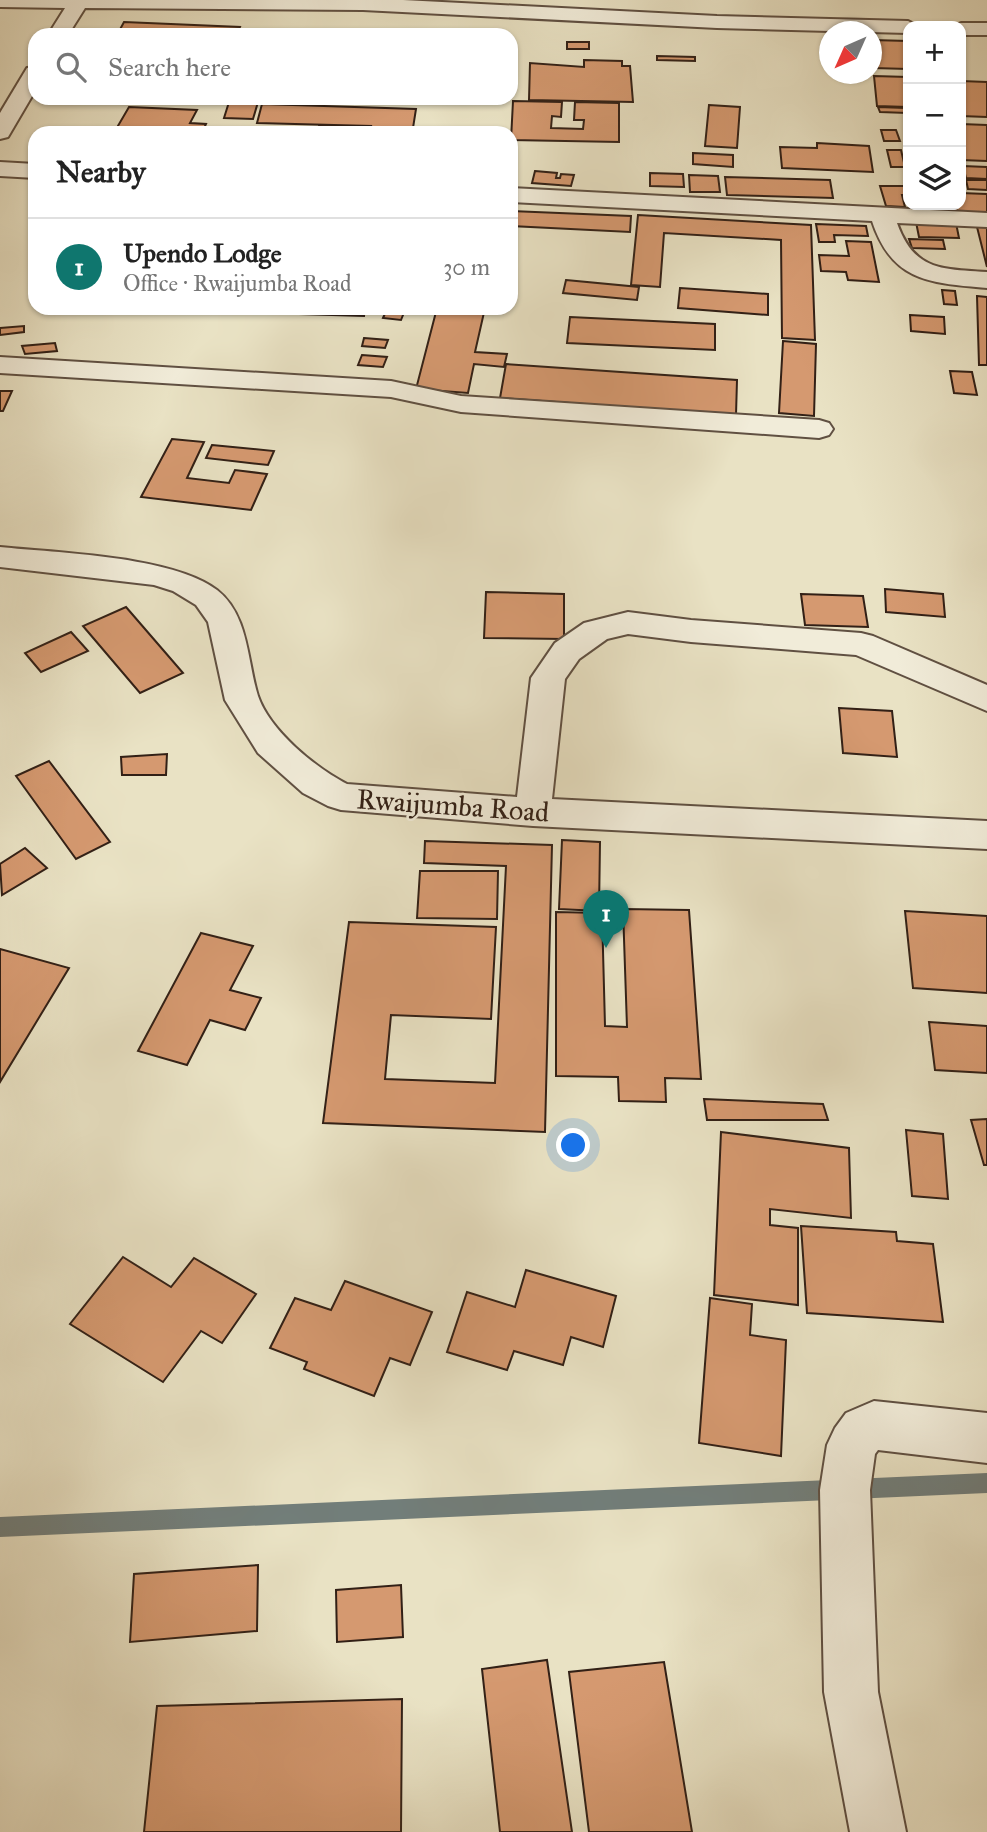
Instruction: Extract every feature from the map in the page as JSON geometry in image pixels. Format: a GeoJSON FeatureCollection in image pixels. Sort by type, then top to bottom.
{"type":"FeatureCollection","features":[{"type":"Feature","properties":{"kind":"street"},"geometry":{"type":"LineString","coordinates":[[62,28],[80,0]]}},
{"type":"Feature","properties":{"kind":"street"},"geometry":{"type":"LineString","coordinates":[[0,1],[363,4],[716,22],[903,27]]}},
{"type":"Feature","properties":{"kind":"street"},"geometry":{"type":"LineString","coordinates":[[966,29],[987,29]]}},
{"type":"Feature","properties":{"kind":"street"},"geometry":{"type":"LineString","coordinates":[[0,132],[28,85]]}},
{"type":"Feature","properties":{"kind":"street"},"geometry":{"type":"LineString","coordinates":[[0,169],[28,171]]}},
{"type":"Feature","properties":{"kind":"street"},"geometry":{"type":"LineString","coordinates":[[518,195],[987,220]]}},
{"type":"Feature","properties":{"kind":"street"},"geometry":{"type":"LineString","coordinates":[[882,214],[888,232],[905,260],[922,269],[987,280]]}},
{"type":"Feature","properties":{"kind":"street"},"geometry":{"type":"LineString","coordinates":[[0,365],[391,389],[461,404],[819,429]]}},
{"type":"Feature","properties":{"kind":"street","name":"Rwaijumba Road"},"geometry":{"type":"LineString","coordinates":[[0,557],[157,575],[184,584],[206,598],[224,620],[242,700],[270,744],[316,784],[341,797],[533,812],[987,835]]}},
{"type":"Feature","properties":{"kind":"street"},"geometry":{"type":"LineString","coordinates":[[533,812],[548,678],[566,650],[596,631],[628,622],[691,631],[861,644],[987,699]]}},
{"type":"Feature","properties":{"kind":"street"},"geometry":{"type":"LineString","coordinates":[[878,1832],[851,1692],[845,1490],[852,1445],[863,1430],[874,1425],[987,1438]]}},
{"type":"Feature","properties":{"kind":"building"},"geometry":{"type":"Polygon","coordinates":[[[124,22],[240,27],[240,28],[121,28],[124,22]]]}},
{"type":"Feature","properties":{"kind":"building"},"geometry":{"type":"Polygon","coordinates":[[[882,40],[903,41],[903,69],[882,68],[882,40]]]}},
{"type":"Feature","properties":{"kind":"building"},"geometry":{"type":"Polygon","coordinates":[[[567,42],[589,42],[589,49],[567,49],[567,42]]]}},
{"type":"Feature","properties":{"kind":"building"},"geometry":{"type":"Polygon","coordinates":[[[657,56],[695,57],[695,61],[657,60],[657,56]]]}},
{"type":"Feature","properties":{"kind":"building"},"geometry":{"type":"Polygon","coordinates":[[[584,60],[622,61],[622,66],[630,66],[633,102],[529,100],[530,63],[584,67],[584,60]]]}},
{"type":"Feature","properties":{"kind":"building"},"geometry":{"type":"Polygon","coordinates":[[[882,76],[903,77],[903,107],[877,106],[875,84],[882,84],[882,76]]]}},
{"type":"Feature","properties":{"kind":"building"},"geometry":{"type":"Polygon","coordinates":[[[966,81],[987,82],[987,117],[966,116],[966,81]]]}},
{"type":"Feature","properties":{"kind":"building"},"geometry":{"type":"Polygon","coordinates":[[[518,101],[562,102],[561,117],[552,116],[551,128],[583,129],[584,120],[574,120],[575,102],[619,103],[619,142],[518,140],[518,126],[512,126],[513,105],[518,105],[518,101]]]}},
{"type":"Feature","properties":{"kind":"building"},"geometry":{"type":"Polygon","coordinates":[[[228,105],[257,105],[253,119],[224,118],[228,105]]]}},
{"type":"Feature","properties":{"kind":"building"},"geometry":{"type":"Polygon","coordinates":[[[262,105],[416,109],[413,126],[257,123],[262,105]]]}},
{"type":"Feature","properties":{"kind":"building"},"geometry":{"type":"Polygon","coordinates":[[[709,105],[740,107],[737,148],[705,146],[709,105]]]}},
{"type":"Feature","properties":{"kind":"building"},"geometry":{"type":"Polygon","coordinates":[[[129,107],[197,110],[190,123],[206,124],[205,126],[118,126],[129,107]]]}},
{"type":"Feature","properties":{"kind":"building"},"geometry":{"type":"Polygon","coordinates":[[[878,107],[903,108],[903,113],[880,112],[878,107]]]}},
{"type":"Feature","properties":{"kind":"building"},"geometry":{"type":"Polygon","coordinates":[[[966,124],[987,125],[987,161],[966,160],[966,124]]]}},
{"type":"Feature","properties":{"kind":"building"},"geometry":{"type":"Polygon","coordinates":[[[881,130],[896,130],[900,141],[884,141],[881,130]]]}},
{"type":"Feature","properties":{"kind":"building"},"geometry":{"type":"Polygon","coordinates":[[[817,143],[869,146],[873,172],[782,168],[780,147],[817,148],[817,143]]]}},
{"type":"Feature","properties":{"kind":"building"},"geometry":{"type":"Polygon","coordinates":[[[887,150],[901,150],[903,167],[891,167],[887,150]]]}},
{"type":"Feature","properties":{"kind":"building"},"geometry":{"type":"Polygon","coordinates":[[[693,153],[733,155],[733,167],[693,164],[693,153]]]}},
{"type":"Feature","properties":{"kind":"building"},"geometry":{"type":"Polygon","coordinates":[[[966,166],[987,167],[987,179],[966,178],[966,166]]]}},
{"type":"Feature","properties":{"kind":"building"},"geometry":{"type":"Polygon","coordinates":[[[535,171],[557,173],[556,178],[560,178],[561,174],[574,175],[571,186],[532,183],[535,171]]]}},
{"type":"Feature","properties":{"kind":"building"},"geometry":{"type":"Polygon","coordinates":[[[650,173],[683,174],[684,187],[650,186],[650,173]]]}},
{"type":"Feature","properties":{"kind":"building"},"geometry":{"type":"Polygon","coordinates":[[[689,175],[718,176],[720,192],[690,192],[689,175]]]}},
{"type":"Feature","properties":{"kind":"building"},"geometry":{"type":"Polygon","coordinates":[[[725,177],[830,180],[833,198],[727,195],[725,177]]]}},
{"type":"Feature","properties":{"kind":"building"},"geometry":{"type":"Polygon","coordinates":[[[966,180],[987,180],[987,190],[968,189],[966,180]]]}},
{"type":"Feature","properties":{"kind":"building"},"geometry":{"type":"Polygon","coordinates":[[[880,186],[903,186],[903,207],[886,206],[880,186]]]}},
{"type":"Feature","properties":{"kind":"building"},"geometry":{"type":"Polygon","coordinates":[[[966,193],[987,194],[987,218],[955,216],[954,210],[966,210],[966,193]]]}},
{"type":"Feature","properties":{"kind":"building"},"geometry":{"type":"Polygon","coordinates":[[[518,211],[631,216],[630,232],[518,226],[518,211]]]}},
{"type":"Feature","properties":{"kind":"building"},"geometry":{"type":"Polygon","coordinates":[[[638,215],[811,225],[815,340],[782,338],[781,240],[664,233],[660,287],[631,285],[638,215]]]}},
{"type":"Feature","properties":{"kind":"building"},"geometry":{"type":"Polygon","coordinates":[[[916,222],[956,223],[959,238],[919,237],[916,222]]]}},
{"type":"Feature","properties":{"kind":"building"},"geometry":{"type":"Polygon","coordinates":[[[816,224],[866,226],[868,236],[834,235],[835,242],[819,242],[816,224]]]}},
{"type":"Feature","properties":{"kind":"building"},"geometry":{"type":"Polygon","coordinates":[[[977,227],[987,227],[987,267],[977,227]]]}},
{"type":"Feature","properties":{"kind":"building"},"geometry":{"type":"Polygon","coordinates":[[[909,239],[943,240],[945,249],[912,248],[909,239]]]}},
{"type":"Feature","properties":{"kind":"building"},"geometry":{"type":"Polygon","coordinates":[[[846,241],[871,242],[879,282],[848,280],[846,272],[821,271],[819,255],[849,256],[846,241]]]}},
{"type":"Feature","properties":{"kind":"building"},"geometry":{"type":"Polygon","coordinates":[[[566,280],[639,287],[637,300],[563,293],[566,280]]]}},
{"type":"Feature","properties":{"kind":"building"},"geometry":{"type":"Polygon","coordinates":[[[680,288],[768,294],[768,315],[678,308],[680,288]]]}},
{"type":"Feature","properties":{"kind":"building"},"geometry":{"type":"Polygon","coordinates":[[[942,290],[955,291],[957,305],[944,304],[942,290]]]}},
{"type":"Feature","properties":{"kind":"building"},"geometry":{"type":"Polygon","coordinates":[[[977,296],[987,297],[987,365],[979,365],[977,296]]]}},
{"type":"Feature","properties":{"kind":"building"},"geometry":{"type":"Polygon","coordinates":[[[384,315],[403,315],[401,320],[383,318],[384,315]]]}},
{"type":"Feature","properties":{"kind":"building"},"geometry":{"type":"Polygon","coordinates":[[[435,315],[483,315],[475,352],[507,354],[504,367],[474,364],[468,393],[416,389],[435,315]]]}},
{"type":"Feature","properties":{"kind":"building"},"geometry":{"type":"Polygon","coordinates":[[[910,315],[944,317],[945,334],[911,331],[910,315]]]}},
{"type":"Feature","properties":{"kind":"building"},"geometry":{"type":"Polygon","coordinates":[[[570,317],[715,324],[715,350],[567,343],[570,317]]]}},
{"type":"Feature","properties":{"kind":"building"},"geometry":{"type":"Polygon","coordinates":[[[24,326],[24,332],[0,335],[0,328],[24,326]]]}},
{"type":"Feature","properties":{"kind":"building"},"geometry":{"type":"Polygon","coordinates":[[[364,338],[388,340],[385,348],[362,346],[364,338]]]}},
{"type":"Feature","properties":{"kind":"building"},"geometry":{"type":"Polygon","coordinates":[[[783,341],[816,344],[814,416],[779,413],[783,341]]]}},
{"type":"Feature","properties":{"kind":"building"},"geometry":{"type":"Polygon","coordinates":[[[55,343],[57,351],[25,354],[22,346],[55,343]]]}},
{"type":"Feature","properties":{"kind":"building"},"geometry":{"type":"Polygon","coordinates":[[[362,355],[387,357],[383,367],[358,365],[362,355]]]}},
{"type":"Feature","properties":{"kind":"building"},"geometry":{"type":"Polygon","coordinates":[[[506,364],[737,380],[736,415],[500,398],[506,364]]]}},
{"type":"Feature","properties":{"kind":"building"},"geometry":{"type":"Polygon","coordinates":[[[950,371],[972,372],[977,395],[954,393],[950,371]]]}},
{"type":"Feature","properties":{"kind":"building"},"geometry":{"type":"Polygon","coordinates":[[[0,391],[12,391],[3,411],[0,411],[0,391]]]}},
{"type":"Feature","properties":{"kind":"building"},"geometry":{"type":"Polygon","coordinates":[[[172,439],[204,442],[187,478],[229,483],[235,470],[267,474],[251,510],[141,497],[172,439]]]}},
{"type":"Feature","properties":{"kind":"building"},"geometry":{"type":"Polygon","coordinates":[[[212,445],[274,451],[268,465],[206,458],[212,445]]]}},
{"type":"Feature","properties":{"kind":"building"},"geometry":{"type":"Polygon","coordinates":[[[885,589],[943,594],[945,617],[886,612],[885,589]]]}},
{"type":"Feature","properties":{"kind":"building"},"geometry":{"type":"Polygon","coordinates":[[[486,592],[564,594],[564,639],[484,638],[486,592]]]}},
{"type":"Feature","properties":{"kind":"building"},"geometry":{"type":"Polygon","coordinates":[[[801,594],[863,596],[868,627],[805,625],[801,594]]]}},
{"type":"Feature","properties":{"kind":"building"},"geometry":{"type":"Polygon","coordinates":[[[126,607],[183,673],[140,693],[83,626],[126,607]]]}},
{"type":"Feature","properties":{"kind":"building"},"geometry":{"type":"Polygon","coordinates":[[[71,632],[88,651],[41,672],[25,653],[71,632]]]}},
{"type":"Feature","properties":{"kind":"building"},"geometry":{"type":"Polygon","coordinates":[[[839,708],[892,711],[897,757],[843,753],[839,708]]]}},
{"type":"Feature","properties":{"kind":"building"},"geometry":{"type":"Polygon","coordinates":[[[167,754],[166,775],[122,775],[121,757],[167,754]]]}},
{"type":"Feature","properties":{"kind":"building"},"geometry":{"type":"Polygon","coordinates":[[[49,761],[110,842],[76,859],[16,776],[49,761]]]}},
{"type":"Feature","properties":{"kind":"building"},"geometry":{"type":"Polygon","coordinates":[[[562,840],[600,842],[599,911],[559,909],[562,840]]]}},
{"type":"Feature","properties":{"kind":"building"},"geometry":{"type":"Polygon","coordinates":[[[425,841],[552,845],[545,1132],[323,1123],[349,922],[496,927],[491,1019],[391,1015],[385,1079],[495,1083],[506,866],[424,863],[425,841]]]}},
{"type":"Feature","properties":{"kind":"building"},"geometry":{"type":"Polygon","coordinates":[[[25,848],[47,868],[2,895],[0,864],[25,848]]]}},
{"type":"Feature","properties":{"kind":"building"},"geometry":{"type":"Polygon","coordinates":[[[420,871],[498,871],[497,919],[417,918],[420,871]]]}},
{"type":"Feature","properties":{"kind":"building"},"geometry":{"type":"Polygon","coordinates":[[[623,909],[689,910],[701,1079],[665,1078],[666,1102],[619,1101],[618,1077],[556,1076],[556,912],[602,913],[605,1026],[627,1027],[623,909]]]}},
{"type":"Feature","properties":{"kind":"building"},"geometry":{"type":"Polygon","coordinates":[[[905,911],[987,916],[987,993],[913,988],[905,911]]]}},
{"type":"Feature","properties":{"kind":"building"},"geometry":{"type":"Polygon","coordinates":[[[201,933],[253,946],[230,990],[261,998],[245,1030],[210,1020],[187,1065],[138,1051],[201,933]]]}},
{"type":"Feature","properties":{"kind":"building"},"geometry":{"type":"Polygon","coordinates":[[[0,949],[69,968],[0,1082],[0,949]]]}},
{"type":"Feature","properties":{"kind":"building"},"geometry":{"type":"Polygon","coordinates":[[[929,1022],[987,1026],[987,1073],[935,1070],[929,1022]]]}},
{"type":"Feature","properties":{"kind":"building"},"geometry":{"type":"Polygon","coordinates":[[[704,1099],[823,1104],[828,1120],[707,1120],[704,1099]]]}},
{"type":"Feature","properties":{"kind":"building"},"geometry":{"type":"Polygon","coordinates":[[[987,1119],[987,1165],[984,1165],[971,1120],[987,1119]]]}},
{"type":"Feature","properties":{"kind":"building"},"geometry":{"type":"Polygon","coordinates":[[[906,1130],[943,1134],[948,1199],[912,1196],[906,1130]]]}},
{"type":"Feature","properties":{"kind":"building"},"geometry":{"type":"Polygon","coordinates":[[[721,1132],[849,1148],[851,1218],[770,1209],[770,1225],[798,1228],[798,1305],[714,1295],[721,1132]]]}},
{"type":"Feature","properties":{"kind":"building"},"geometry":{"type":"Polygon","coordinates":[[[801,1226],[896,1232],[897,1241],[933,1244],[943,1322],[807,1313],[801,1226]]]}},
{"type":"Feature","properties":{"kind":"building"},"geometry":{"type":"Polygon","coordinates":[[[123,1257],[171,1287],[194,1258],[256,1294],[222,1343],[201,1331],[163,1382],[70,1324],[123,1257]]]}},
{"type":"Feature","properties":{"kind":"building"},"geometry":{"type":"Polygon","coordinates":[[[526,1270],[616,1296],[603,1347],[571,1337],[563,1365],[514,1351],[507,1370],[447,1352],[467,1292],[515,1307],[526,1270]]]}},
{"type":"Feature","properties":{"kind":"building"},"geometry":{"type":"Polygon","coordinates":[[[345,1281],[432,1312],[410,1365],[390,1358],[374,1396],[304,1369],[307,1362],[270,1348],[295,1298],[331,1310],[345,1281]]]}},
{"type":"Feature","properties":{"kind":"building"},"geometry":{"type":"Polygon","coordinates":[[[710,1298],[752,1304],[750,1335],[786,1340],[781,1456],[699,1443],[710,1298]]]}},
{"type":"Feature","properties":{"kind":"building"},"geometry":{"type":"Polygon","coordinates":[[[258,1565],[257,1631],[130,1642],[134,1574],[258,1565]]]}},
{"type":"Feature","properties":{"kind":"building"},"geometry":{"type":"Polygon","coordinates":[[[401,1585],[403,1637],[337,1642],[336,1590],[401,1585]]]}},
{"type":"Feature","properties":{"kind":"building"},"geometry":{"type":"Polygon","coordinates":[[[547,1660],[572,1832],[500,1832],[482,1669],[547,1660]]]}},
{"type":"Feature","properties":{"kind":"building"},"geometry":{"type":"Polygon","coordinates":[[[664,1662],[692,1832],[589,1832],[569,1672],[664,1662]]]}},
{"type":"Feature","properties":{"kind":"building"},"geometry":{"type":"Polygon","coordinates":[[[402,1699],[401,1832],[144,1832],[157,1706],[402,1699]]]}},
{"type":"Feature","properties":{"kind":"waterway"},"geometry":{"type":"LineString","coordinates":[[0,1527],[987,1483]]}},
{"type":"Feature","properties":{"kind":"place","name":"Upendo Lodge"},"geometry":{"type":"Point","coordinates":[606,948]}}]}
